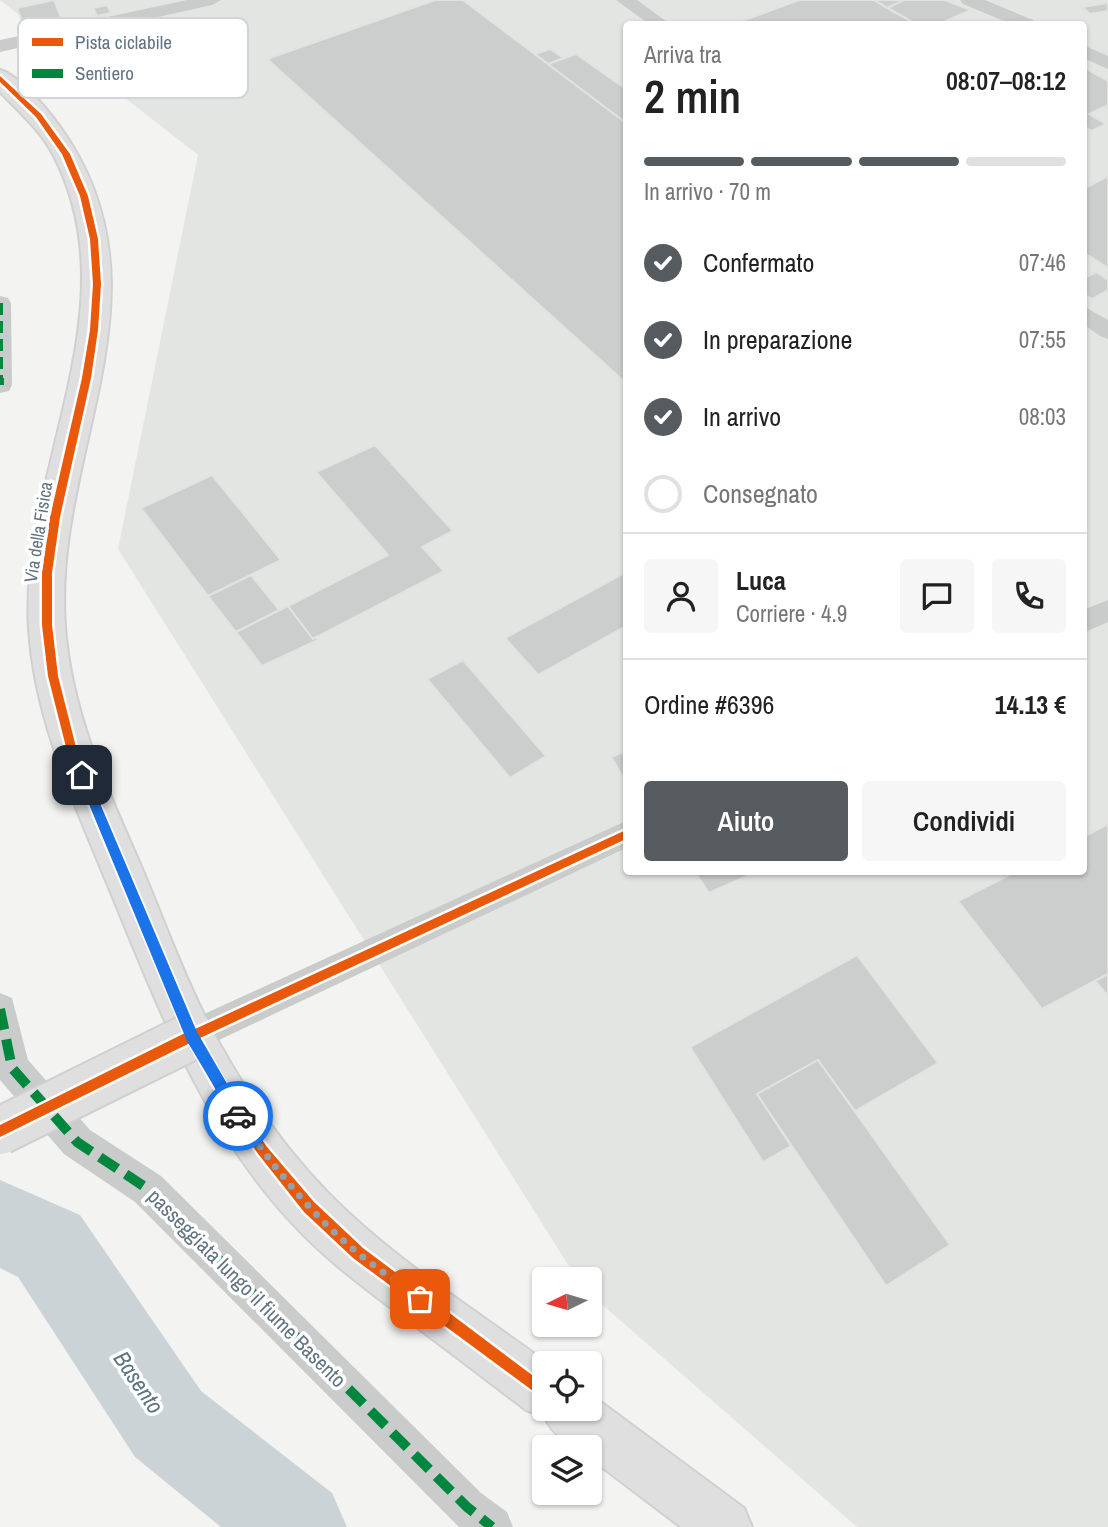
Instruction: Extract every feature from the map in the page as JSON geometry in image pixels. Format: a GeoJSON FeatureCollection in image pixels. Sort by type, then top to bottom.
{"type":"FeatureCollection","features":[{"type":"Feature","properties":{"kind":"street"},"geometry":{"type":"LineString","coordinates":[[129,18],[212,0]]}},
{"type":"Feature","properties":{"kind":"street"},"geometry":{"type":"LineString","coordinates":[[625,0],[656,21]]}},
{"type":"Feature","properties":{"kind":"street"},"geometry":{"type":"LineString","coordinates":[[969,0],[1019,21]]}},
{"type":"Feature","properties":{"kind":"street"},"geometry":{"type":"LineString","coordinates":[[0,46],[18,42]]}},
{"type":"Feature","properties":{"kind":"street"},"geometry":{"type":"LineString","coordinates":[[1087,53],[1108,63]]}},
{"type":"Feature","properties":{"kind":"street","name":"Via della Fisica"},"geometry":{"type":"LineString","coordinates":[[0,78],[18,96]]}},
{"type":"Feature","properties":{"kind":"street","name":"Via della Fisica"},"geometry":{"type":"LineString","coordinates":[[20,98],[41,120],[69,161],[91,216],[97,247],[97,301],[93,348],[57,509],[46,585],[47,639],[59,709],[72,751],[192,1036],[237,1114],[263,1151],[309,1207],[358,1253],[532,1383]]}},
{"type":"Feature","properties":{"kind":"street"},"geometry":{"type":"LineString","coordinates":[[0,303],[0,385]]}},
{"type":"Feature","properties":{"kind":"street"},"geometry":{"type":"LineString","coordinates":[[1087,316],[1108,331]]}},
{"type":"Feature","properties":{"kind":"street"},"geometry":{"type":"LineString","coordinates":[[1087,620],[1108,610]]}},
{"type":"Feature","properties":{"kind":"street"},"geometry":{"type":"LineString","coordinates":[[0,1131],[192,1036],[623,835]]}},
{"type":"Feature","properties":{"kind":"street","name":"passeggiata lungo il fiume Basento"},"geometry":{"type":"LineString","coordinates":[[0,1009],[12,1068],[77,1142],[148,1189],[467,1507],[492,1527]]}},
{"type":"Feature","properties":{"kind":"street"},"geometry":{"type":"LineString","coordinates":[[583,1421],[725,1527]]}},
{"type":"Feature","properties":{"kind":"shaded area"},"geometry":{"type":"Polygon","coordinates":[[[0,0],[1108,0],[1108,1527],[857,1527],[602,1304],[602,1267],[569,1267],[118,549],[198,155],[125,98],[248,98],[248,18],[23,18],[0,0]]]}},
{"type":"Feature","properties":{"kind":"building"},"geometry":{"type":"Polygon","coordinates":[[[54,0],[61,18],[21,18],[17,8],[54,0]]]}},
{"type":"Feature","properties":{"kind":"building"},"geometry":{"type":"Polygon","coordinates":[[[435,0],[463,0],[623,121],[623,380],[267,59],[435,0]]]}},
{"type":"Feature","properties":{"kind":"building"},"geometry":{"type":"Polygon","coordinates":[[[799,0],[874,0],[911,21],[742,21],[799,0]]]}},
{"type":"Feature","properties":{"kind":"building"},"geometry":{"type":"Polygon","coordinates":[[[874,0],[904,0],[887,8],[874,0]]]}},
{"type":"Feature","properties":{"kind":"building"},"geometry":{"type":"Polygon","coordinates":[[[904,0],[945,0],[971,10],[946,21],[911,21],[887,8],[904,0]]]}},
{"type":"Feature","properties":{"kind":"building"},"geometry":{"type":"Polygon","coordinates":[[[1108,3],[1108,11],[1090,14],[1082,7],[1108,3]]]}},
{"type":"Feature","properties":{"kind":"building"},"geometry":{"type":"Polygon","coordinates":[[[107,5],[111,13],[97,16],[93,8],[107,5]]]}},
{"type":"Feature","properties":{"kind":"building"},"geometry":{"type":"Polygon","coordinates":[[[550,49],[564,58],[548,64],[535,54],[550,49]]]}},
{"type":"Feature","properties":{"kind":"building"},"geometry":{"type":"Polygon","coordinates":[[[576,54],[623,87],[623,121],[548,64],[576,54]]]}},
{"type":"Feature","properties":{"kind":"building"},"geometry":{"type":"Polygon","coordinates":[[[1087,69],[1108,81],[1108,105],[1089,114],[1106,124],[1092,131],[1087,128],[1087,69]]]}},
{"type":"Feature","properties":{"kind":"building"},"geometry":{"type":"Polygon","coordinates":[[[1108,176],[1108,268],[1087,255],[1087,187],[1108,176]]]}},
{"type":"Feature","properties":{"kind":"building"},"geometry":{"type":"Polygon","coordinates":[[[1096,272],[1108,280],[1108,290],[1092,299],[1087,296],[1087,277],[1096,272]]]}},
{"type":"Feature","properties":{"kind":"building"},"geometry":{"type":"Polygon","coordinates":[[[375,445],[453,531],[422,547],[444,571],[313,639],[288,606],[388,555],[316,472],[375,445]]]}},
{"type":"Feature","properties":{"kind":"building"},"geometry":{"type":"Polygon","coordinates":[[[212,475],[281,560],[208,596],[141,508],[212,475]]]}},
{"type":"Feature","properties":{"kind":"building"},"geometry":{"type":"Polygon","coordinates":[[[623,574],[623,628],[538,675],[505,638],[623,574]]]}},
{"type":"Feature","properties":{"kind":"building"},"geometry":{"type":"Polygon","coordinates":[[[251,575],[279,610],[236,632],[208,596],[251,575]]]}},
{"type":"Feature","properties":{"kind":"building"},"geometry":{"type":"Polygon","coordinates":[[[288,606],[313,639],[316,637],[318,640],[262,666],[236,632],[288,606]]]}},
{"type":"Feature","properties":{"kind":"building"},"geometry":{"type":"Polygon","coordinates":[[[463,660],[546,756],[510,778],[427,679],[463,660]]]}},
{"type":"Feature","properties":{"kind":"building"},"geometry":{"type":"Polygon","coordinates":[[[623,752],[623,777],[611,757],[623,752]]]}},
{"type":"Feature","properties":{"kind":"building"},"geometry":{"type":"Polygon","coordinates":[[[1108,824],[1108,974],[1042,1009],[958,901],[1009,875],[1087,875],[1087,835],[1108,824]]]}},
{"type":"Feature","properties":{"kind":"building"},"geometry":{"type":"Polygon","coordinates":[[[697,875],[749,875],[709,893],[697,875]]]}},
{"type":"Feature","properties":{"kind":"building"},"geometry":{"type":"Polygon","coordinates":[[[857,955],[938,1063],[855,1111],[818,1060],[757,1094],[791,1146],[763,1162],[690,1047],[857,955]]]}},
{"type":"Feature","properties":{"kind":"building"},"geometry":{"type":"Polygon","coordinates":[[[1108,974],[1108,996],[1095,981],[1108,974]]]}},
{"type":"Feature","properties":{"kind":"building"},"geometry":{"type":"Polygon","coordinates":[[[818,1060],[950,1245],[886,1286],[757,1094],[818,1060]]]}},
{"type":"Feature","properties":{"kind":"waterway","name":"Basento"},"geometry":{"type":"LineString","coordinates":[[0,1223],[49,1246],[168,1424],[298,1527]]}},
{"type":"Feature","properties":{"kind":"marked path"},"geometry":{"type":"LineString","coordinates":[[0,303],[0,385]]}},
{"type":"Feature","properties":{"kind":"marked path"},"geometry":{"type":"LineString","coordinates":[[0,1009],[12,1068],[77,1142],[148,1189],[467,1507],[492,1527]]}},
{"type":"Feature","properties":{"kind":"cycle path"},"geometry":{"type":"LineString","coordinates":[[0,78],[18,96]]}},
{"type":"Feature","properties":{"kind":"cycle path"},"geometry":{"type":"LineString","coordinates":[[21,98],[38,115],[66,154],[84,196],[94,239],[97,284],[94,330],[76,428],[55,517],[47,573],[49,651],[58,701],[72,751],[192,1036],[230,1104],[263,1151],[309,1207],[358,1253],[532,1383]]}},
{"type":"Feature","properties":{"kind":"cycle path"},"geometry":{"type":"LineString","coordinates":[[0,1131],[192,1036],[623,835]]}},
{"type":"Feature","properties":{"kind":"way so far"},"geometry":{"type":"LineString","coordinates":[[238,1116],[309,1207],[358,1253],[420,1299]]}},
{"type":"Feature","properties":{"kind":"route"},"geometry":{"type":"LineString","coordinates":[[82,775],[192,1036],[238,1116]]}}]}
